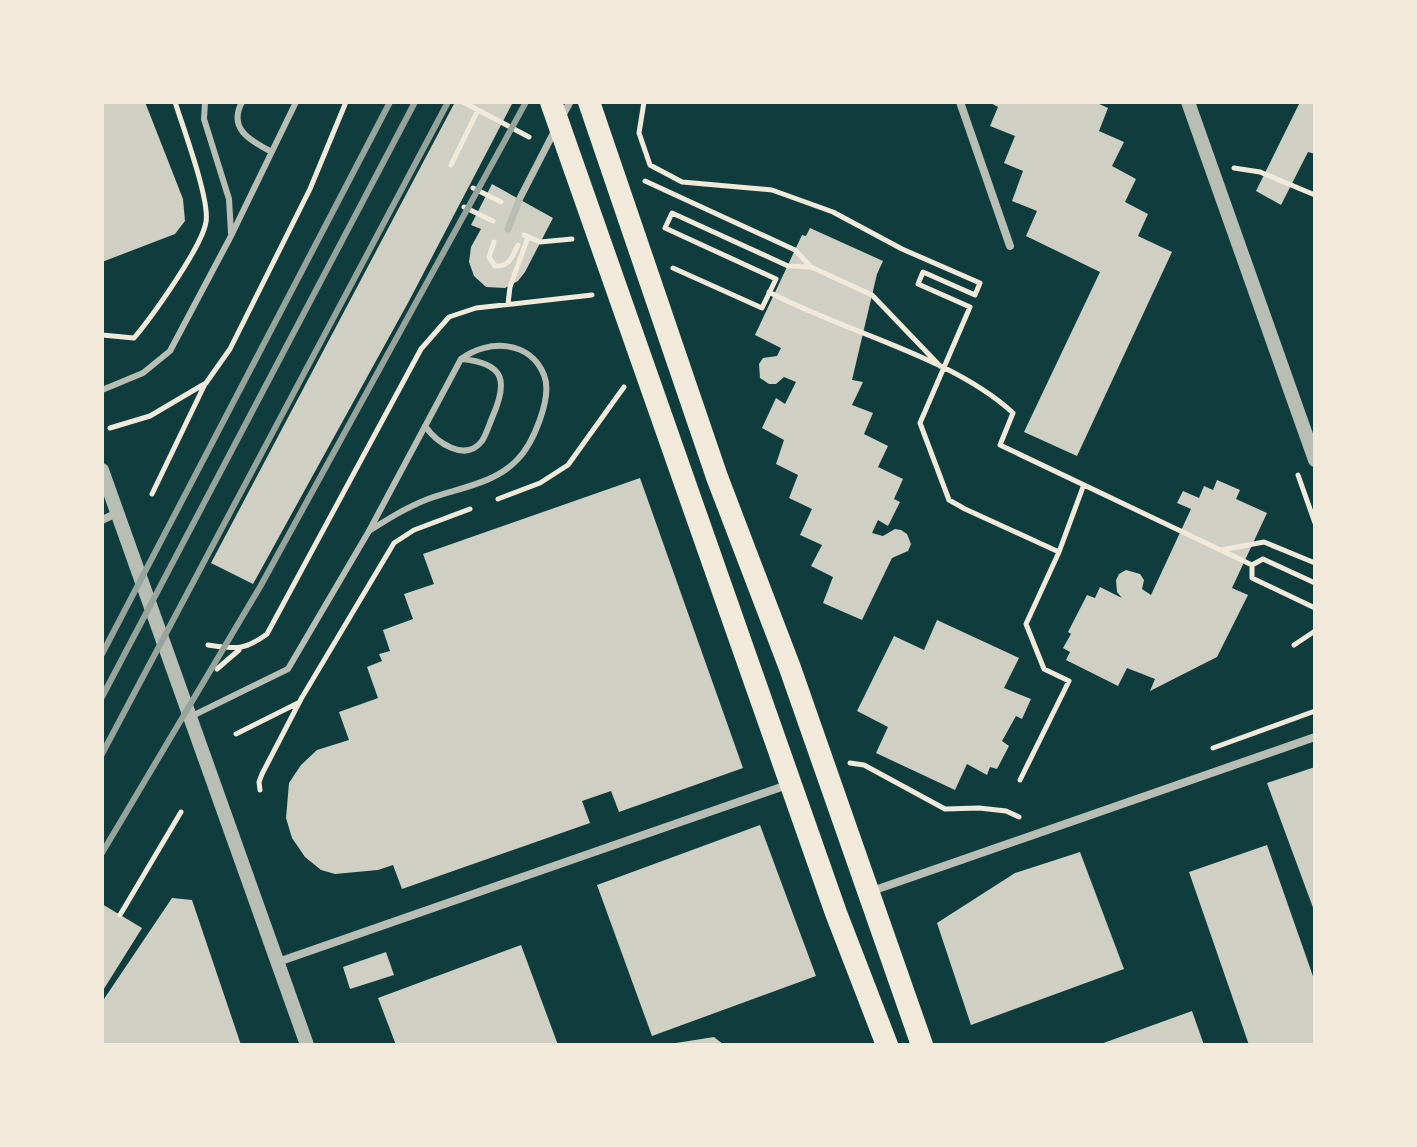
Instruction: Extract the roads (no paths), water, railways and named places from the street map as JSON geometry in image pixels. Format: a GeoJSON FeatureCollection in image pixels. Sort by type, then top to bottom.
{"type":"FeatureCollection","features":[{"type":"Feature","properties":{"kind":"highway"},"geometry":{"type":"LineString","coordinates":[[551,102],[790,784],[887,1045]]}},
{"type":"Feature","properties":{"kind":"highway"},"geometry":{"type":"LineString","coordinates":[[589,102],[707,448],[790,668],[922,1045]]}},
{"type":"Feature","properties":{"kind":"street"},"geometry":{"type":"LineString","coordinates":[[508,229],[520,198],[570,102]]}},
{"type":"Feature","properties":{"kind":"street"},"geometry":{"type":"LineString","coordinates":[[960,102],[1010,246]]}},
{"type":"Feature","properties":{"kind":"street"},"geometry":{"type":"LineString","coordinates":[[1188,102],[1310,432],[1315,460]]}},
{"type":"Feature","properties":{"kind":"street"},"geometry":{"type":"LineString","coordinates":[[102,470],[307,1045]]}},
{"type":"Feature","properties":{"kind":"street"},"geometry":{"type":"LineString","coordinates":[[102,520],[117,513]]}},
{"type":"Feature","properties":{"kind":"street"},"geometry":{"type":"LineString","coordinates":[[867,893],[1315,737]]}},
{"type":"Feature","properties":{"kind":"street"},"geometry":{"type":"LineString","coordinates":[[278,962],[790,784]]}},
{"type":"Feature","properties":{"kind":"lane"},"geometry":{"type":"LineString","coordinates":[[205,102],[204,119],[229,199],[231,236]]}},
{"type":"Feature","properties":{"kind":"lane"},"geometry":{"type":"LineString","coordinates":[[242,102],[237,117],[239,128],[247,139],[270,151]]}},
{"type":"Feature","properties":{"kind":"lane"},"geometry":{"type":"LineString","coordinates":[[102,390],[143,373],[170,351],[231,236],[296,102]]}},
{"type":"Feature","properties":{"kind":"lane"},"geometry":{"type":"LineString","coordinates":[[190,717],[288,669],[369,531],[461,359],[482,346],[503,345],[518,349],[533,359],[545,376],[546,394],[532,438],[518,460],[496,476],[403,510],[369,531]]}},
{"type":"Feature","properties":{"kind":"lane"},"geometry":{"type":"LineString","coordinates":[[425,426],[434,439],[452,449],[471,449],[482,441],[504,385],[498,373],[489,366],[461,359]]}},
{"type":"Feature","properties":{"kind":"railway"},"geometry":{"type":"LineString","coordinates":[[102,654],[390,102]]}},
{"type":"Feature","properties":{"kind":"railway"},"geometry":{"type":"LineString","coordinates":[[102,697],[415,102]]}},
{"type":"Feature","properties":{"kind":"railway"},"geometry":{"type":"LineString","coordinates":[[102,754],[448,102]]}},
{"type":"Feature","properties":{"kind":"railway"},"geometry":{"type":"LineString","coordinates":[[102,853],[260,587],[526,102]]}}]}
